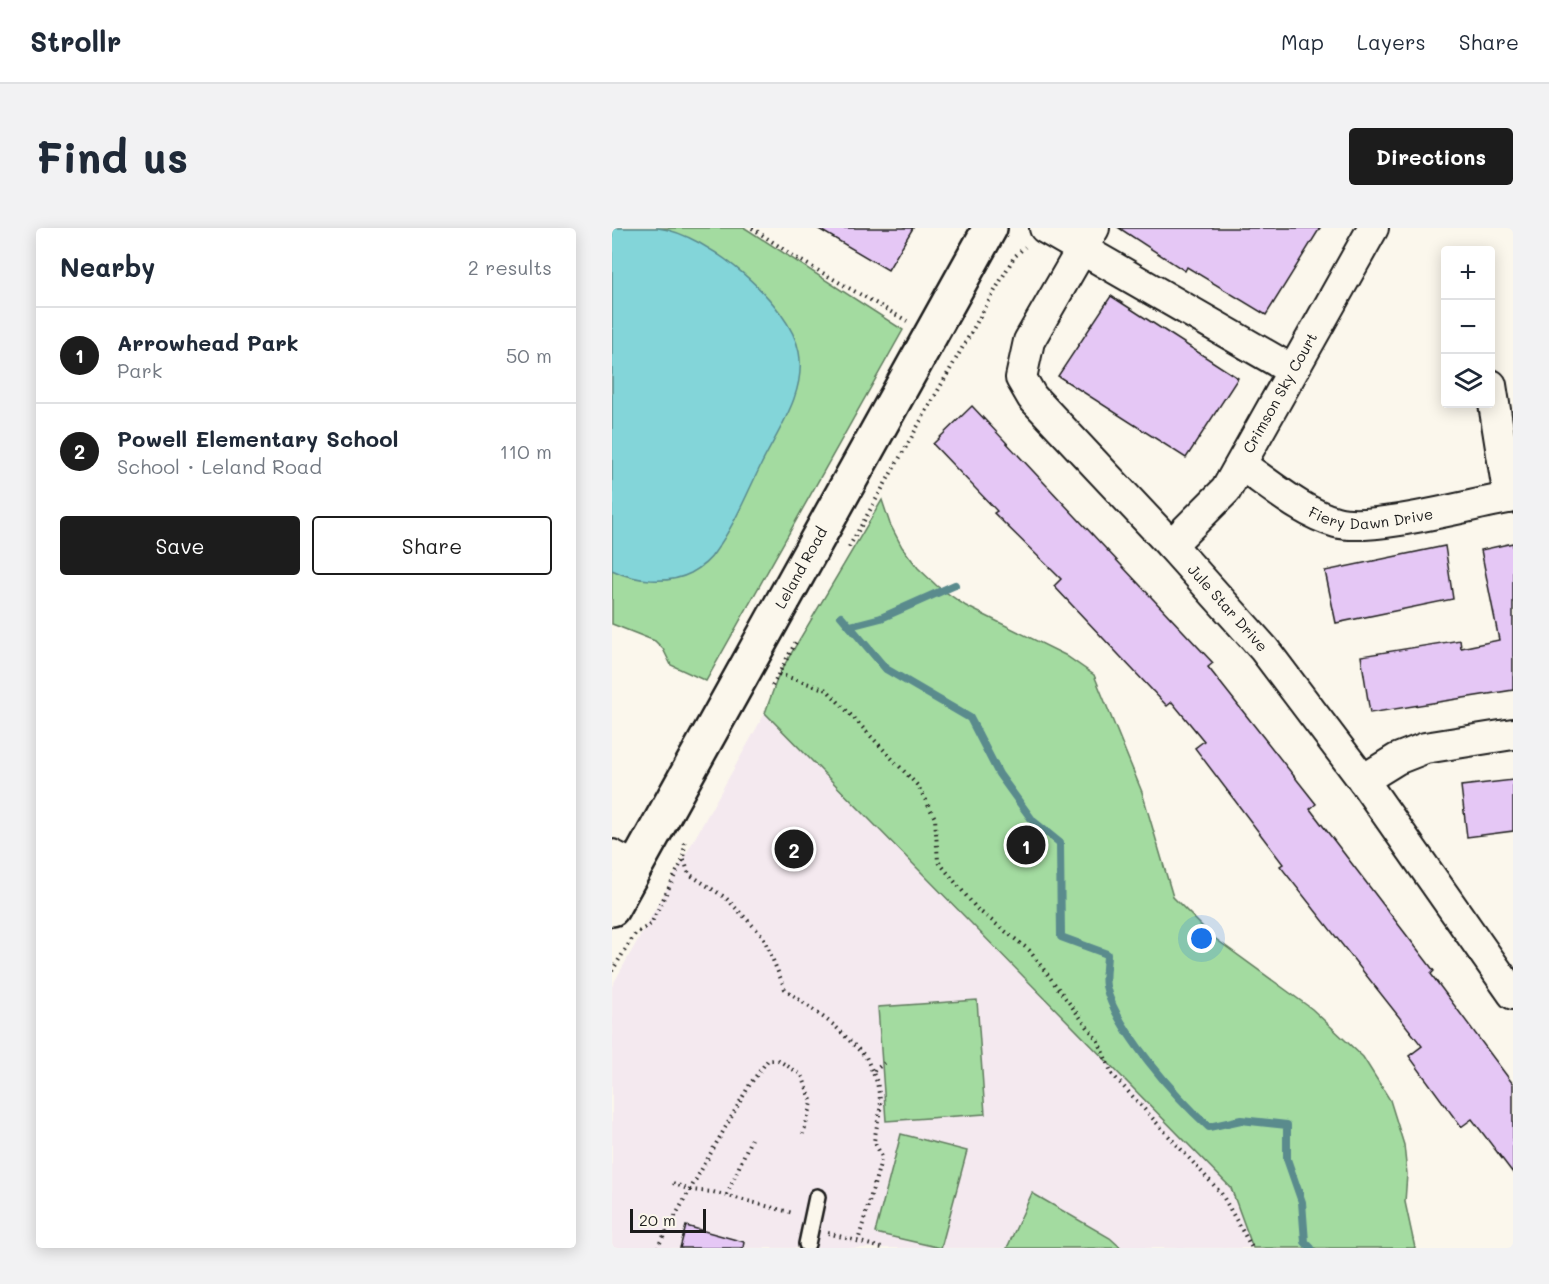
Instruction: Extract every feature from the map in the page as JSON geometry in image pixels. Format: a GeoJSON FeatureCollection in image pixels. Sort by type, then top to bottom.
{"type":"FeatureCollection","features":[{"type":"Feature","properties":{"kind":"street","name":"Leland Road"},"geometry":{"type":"LineString","coordinates":[[612,909],[623,861],[990,228]]}},
{"type":"Feature","properties":{"kind":"street","name":"Crimson Sky Court"},"geometry":{"type":"LineString","coordinates":[[1172,545],[1226,490],[1373,228]]}},
{"type":"Feature","properties":{"kind":"street"},"geometry":{"type":"LineString","coordinates":[[1035,236],[1088,239],[1292,370]]}},
{"type":"Feature","properties":{"kind":"street","name":"Jule Star Drive"},"geometry":{"type":"LineString","coordinates":[[1088,239],[1029,341],[1021,378],[1032,397],[1172,545],[1264,649],[1363,780],[1513,994]]}},
{"type":"Feature","properties":{"kind":"street"},"geometry":{"type":"LineString","coordinates":[[1495,407],[1511,497]]}},
{"type":"Feature","properties":{"kind":"street","name":"Fiery Dawn Drive"},"geometry":{"type":"LineString","coordinates":[[1241,465],[1317,515],[1337,523],[1367,524],[1511,497]]}},
{"type":"Feature","properties":{"kind":"street"},"geometry":{"type":"LineString","coordinates":[[1363,780],[1396,759],[1425,748],[1513,734]]}},
{"type":"Feature","properties":{"kind":"lane"},"geometry":{"type":"LineString","coordinates":[[807,1244],[817,1197]]}},
{"type":"Feature","properties":{"kind":"path"},"geometry":{"type":"LineString","coordinates":[[752,228],[798,259],[961,349]]}},
{"type":"Feature","properties":{"kind":"path"},"geometry":{"type":"LineString","coordinates":[[846,553],[1014,257],[1035,236]]}},
{"type":"Feature","properties":{"kind":"path"},"geometry":{"type":"LineString","coordinates":[[768,692],[801,633]]}},
{"type":"Feature","properties":{"kind":"path"},"geometry":{"type":"LineString","coordinates":[[779,674],[827,690],[918,786],[935,818],[938,861],[977,909],[1029,950],[1098,1041],[1112,1074],[1221,1193],[1252,1248]]}},
{"type":"Feature","properties":{"kind":"path"},"geometry":{"type":"LineString","coordinates":[[612,971],[635,934],[651,924],[683,859],[685,839]]}},
{"type":"Feature","properties":{"kind":"path"},"geometry":{"type":"LineString","coordinates":[[683,859],[689,874],[726,898],[763,936],[785,989],[852,1040],[874,1071],[880,1104],[874,1141],[882,1157],[858,1241]]}},
{"type":"Feature","properties":{"kind":"path"},"geometry":{"type":"LineString","coordinates":[[657,1248],[750,1084],[768,1060],[778,1060],[802,1075],[812,1103],[803,1134]]}},
{"type":"Feature","properties":{"kind":"path"},"geometry":{"type":"LineString","coordinates":[[874,1071],[884,1063]]}},
{"type":"Feature","properties":{"kind":"path"},"geometry":{"type":"LineString","coordinates":[[727,1195],[752,1139]]}},
{"type":"Feature","properties":{"kind":"path"},"geometry":{"type":"LineString","coordinates":[[672,1183],[690,1190],[727,1195],[882,1248]]}},
{"type":"Feature","properties":{"kind":"shaded area"},"geometry":{"type":"Polygon","coordinates":[[[765,713],[1231,1188],[1253,1248],[612,1248],[612,986],[765,713]]]}},
{"type":"Feature","properties":{"kind":"green space"},"geometry":{"type":"Polygon","coordinates":[[[612,228],[745,228],[903,330],[706,681],[671,665],[663,649],[655,641],[612,624],[612,228]]]}},
{"type":"Feature","properties":{"kind":"green space"},"geometry":{"type":"Polygon","coordinates":[[[882,500],[890,524],[902,547],[918,568],[937,586],[966,606],[1065,655],[1094,675],[1142,792],[1173,897],[1213,937],[1312,1009],[1363,1057],[1390,1100],[1404,1145],[1407,1174],[1405,1202],[1415,1248],[1253,1248],[1231,1188],[765,713],[779,674],[882,500]]]}},
{"type":"Feature","properties":{"kind":"green space"},"geometry":{"type":"Polygon","coordinates":[[[977,1000],[985,1114],[886,1121],[878,1007],[977,1000]]]}},
{"type":"Feature","properties":{"kind":"green space"},"geometry":{"type":"Polygon","coordinates":[[[901,1134],[967,1151],[941,1248],[875,1233],[901,1134]]]}},
{"type":"Feature","properties":{"kind":"green space"},"geometry":{"type":"Polygon","coordinates":[[[1032,1193],[1110,1238],[1121,1248],[1007,1248],[1032,1193]]]}},
{"type":"Feature","properties":{"kind":"water"},"geometry":{"type":"Polygon","coordinates":[[[612,228],[658,228],[678,233],[722,257],[744,274],[780,313],[792,333],[799,352],[799,382],[794,397],[728,532],[704,564],[691,573],[672,579],[641,579],[612,570],[612,228]]]}},
{"type":"Feature","properties":{"kind":"building"},"geometry":{"type":"Polygon","coordinates":[[[817,228],[913,228],[888,270],[817,228]]]}},
{"type":"Feature","properties":{"kind":"building"},"geometry":{"type":"Polygon","coordinates":[[[1119,228],[1320,228],[1266,315],[1187,267],[1185,271],[1119,228]]]}},
{"type":"Feature","properties":{"kind":"building"},"geometry":{"type":"Polygon","coordinates":[[[1111,296],[1238,378],[1186,458],[1058,376],[1111,296]]]}},
{"type":"Feature","properties":{"kind":"building"},"geometry":{"type":"Polygon","coordinates":[[[972,406],[1213,663],[1208,667],[1316,804],[1310,809],[1434,971],[1431,974],[1513,1084],[1513,1173],[1472,1119],[1461,1127],[1409,1056],[1422,1046],[1280,866],[1283,864],[1195,748],[1204,741],[1172,702],[1167,706],[1054,586],[1061,579],[994,513],[997,511],[933,444],[972,406]]]}},
{"type":"Feature","properties":{"kind":"building"},"geometry":{"type":"Polygon","coordinates":[[[1513,543],[1513,690],[1370,713],[1361,656],[1460,640],[1461,648],[1499,640],[1481,550],[1513,543]]]}},
{"type":"Feature","properties":{"kind":"building"},"geometry":{"type":"Polygon","coordinates":[[[1445,546],[1453,599],[1336,623],[1325,571],[1445,546]]]}},
{"type":"Feature","properties":{"kind":"building"},"geometry":{"type":"Polygon","coordinates":[[[1513,780],[1513,831],[1467,837],[1461,786],[1513,780]]]}},
{"type":"Feature","properties":{"kind":"building"},"geometry":{"type":"Polygon","coordinates":[[[686,1226],[744,1242],[743,1248],[680,1248],[686,1226]]]}},
{"type":"Feature","properties":{"kind":"waterway"},"geometry":{"type":"LineString","coordinates":[[850,626],[881,618],[955,585]]}},
{"type":"Feature","properties":{"kind":"waterway"},"geometry":{"type":"LineString","coordinates":[[841,616],[886,669],[970,718],[999,774],[1033,821],[1060,843],[1061,937],[1107,954],[1105,982],[1112,1003],[1134,1042],[1165,1081],[1209,1127],[1241,1120],[1287,1125],[1287,1159],[1302,1202],[1305,1242],[1311,1248]]}},
{"type":"Feature","properties":{"kind":"place","name":"Arrowhead Park"},"geometry":{"type":"Point","coordinates":[1026,845]}},
{"type":"Feature","properties":{"kind":"place","name":"Powell Elementary School"},"geometry":{"type":"Point","coordinates":[794,849]}}]}
